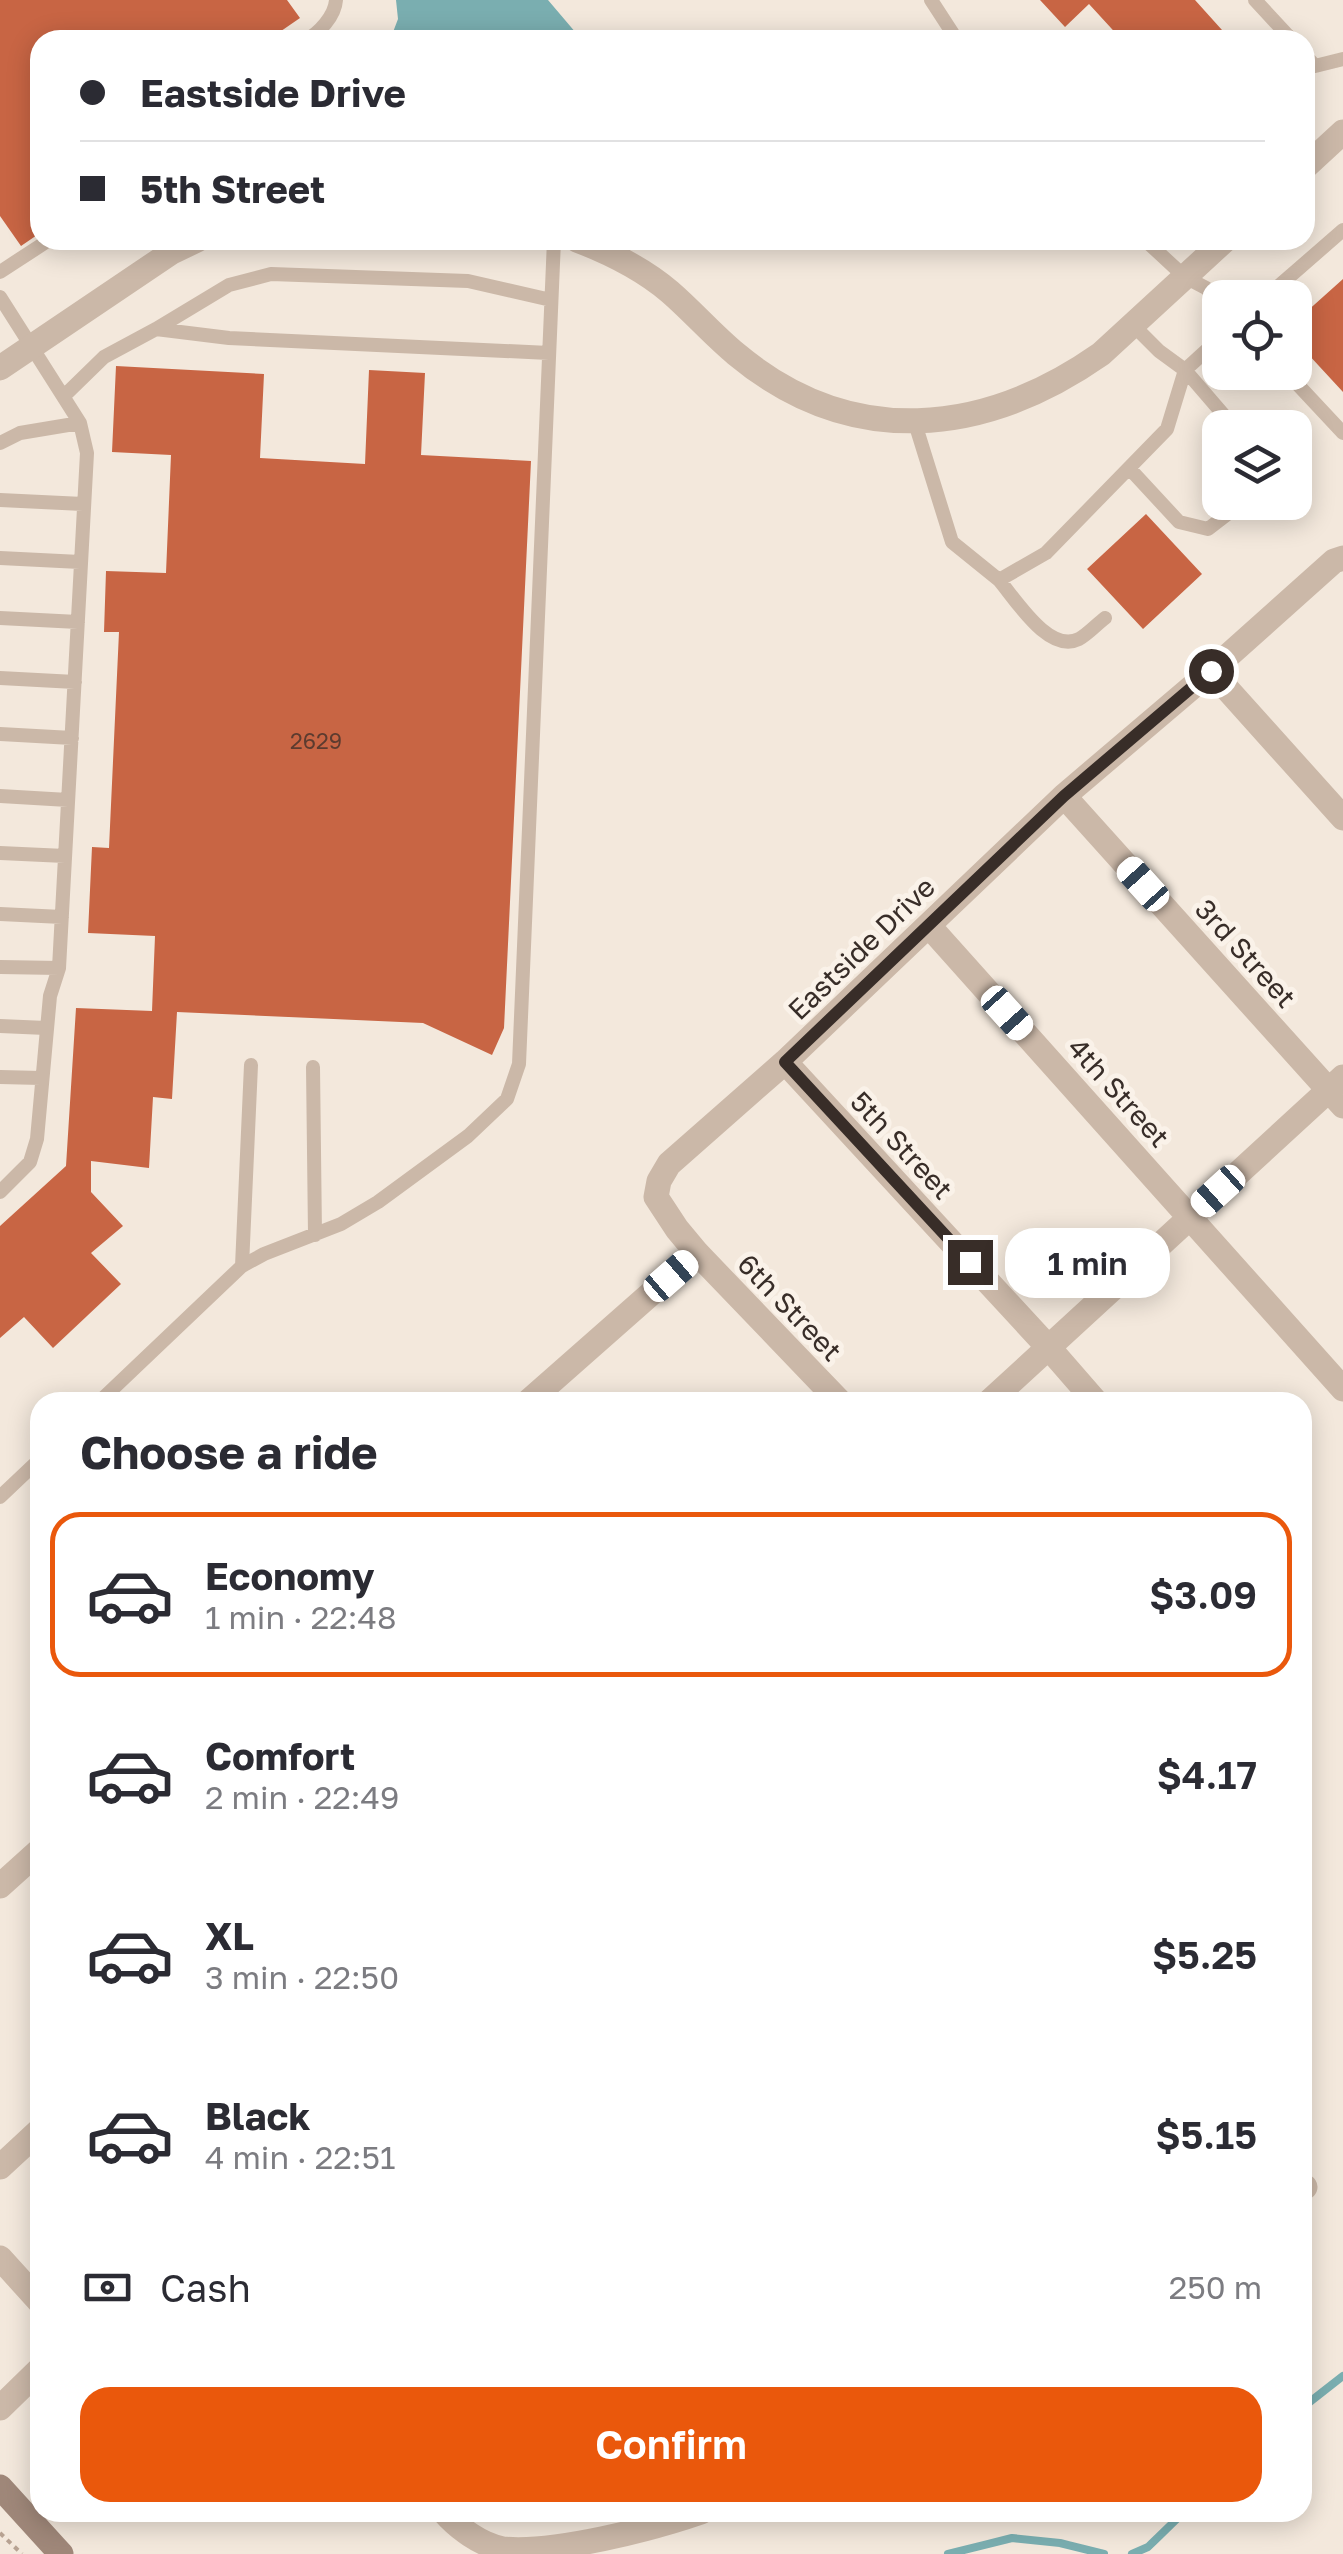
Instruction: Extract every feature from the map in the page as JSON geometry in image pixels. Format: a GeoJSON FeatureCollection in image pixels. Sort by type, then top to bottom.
{"type":"FeatureCollection","features":[{"type":"Feature","properties":{"kind":"street"},"geometry":{"type":"LineString","coordinates":[[1315,158],[1343,132]]}},
{"type":"Feature","properties":{"kind":"street"},"geometry":{"type":"LineString","coordinates":[[0,368],[176,250]]}},
{"type":"Feature","properties":{"kind":"street"},"geometry":{"type":"LineString","coordinates":[[600,250],[632,264],[668,290],[734,353],[794,394],[828,408],[914,420],[990,411],[1080,369],[1214,250]]}},
{"type":"Feature","properties":{"kind":"street","name":"Eastside Drive"},"geometry":{"type":"LineString","coordinates":[[697,1253],[656,1196],[658,1181],[670,1164],[785,1062],[1064,796],[1334,561],[1343,558]]}},
{"type":"Feature","properties":{"kind":"street"},"geometry":{"type":"LineString","coordinates":[[1211,671],[1343,818]]}},
{"type":"Feature","properties":{"kind":"street","name":"3rd Street"},"geometry":{"type":"LineString","coordinates":[[1064,796],[1338,1091]]}},
{"type":"Feature","properties":{"kind":"street","name":"4th Street"},"geometry":{"type":"LineString","coordinates":[[928,926],[1343,1389]]}},
{"type":"Feature","properties":{"kind":"street","name":"5th Street"},"geometry":{"type":"LineString","coordinates":[[785,1062],[1087,1392]]}},
{"type":"Feature","properties":{"kind":"street"},"geometry":{"type":"LineString","coordinates":[[1000,1392],[1190,1216],[1338,1091]]}},
{"type":"Feature","properties":{"kind":"street"},"geometry":{"type":"LineString","coordinates":[[547,1392],[697,1253]]}},
{"type":"Feature","properties":{"kind":"street","name":"6th Street"},"geometry":{"type":"LineString","coordinates":[[697,1253],[830,1392]]}},
{"type":"Feature","properties":{"kind":"street"},"geometry":{"type":"LineString","coordinates":[[0,1886],[30,1859]]}},
{"type":"Feature","properties":{"kind":"street"},"geometry":{"type":"LineString","coordinates":[[0,2167],[30,2139]]}},
{"type":"Feature","properties":{"kind":"street"},"geometry":{"type":"LineString","coordinates":[[0,2258],[30,2291]]}},
{"type":"Feature","properties":{"kind":"street"},"geometry":{"type":"LineString","coordinates":[[0,2408],[30,2378]]}},
{"type":"Feature","properties":{"kind":"street"},"geometry":{"type":"LineString","coordinates":[[0,2487],[30,2520]]}},
{"type":"Feature","properties":{"kind":"street"},"geometry":{"type":"LineString","coordinates":[[31,2522],[60,2554]]}},
{"type":"Feature","properties":{"kind":"street"},"geometry":{"type":"LineString","coordinates":[[453,2522],[500,2549],[536,2552],[646,2531],[673,2522]]}},
{"type":"Feature","properties":{"kind":"lane"},"geometry":{"type":"LineString","coordinates":[[320,30],[335,9],[336,0]]}},
{"type":"Feature","properties":{"kind":"lane"},"geometry":{"type":"LineString","coordinates":[[931,0],[950,30]]}},
{"type":"Feature","properties":{"kind":"lane"},"geometry":{"type":"LineString","coordinates":[[1255,0],[1283,30]]}},
{"type":"Feature","properties":{"kind":"lane"},"geometry":{"type":"LineString","coordinates":[[1315,64],[1343,59]]}},
{"type":"Feature","properties":{"kind":"lane"},"geometry":{"type":"LineString","coordinates":[[1286,280],[1343,230]]}},
{"type":"Feature","properties":{"kind":"lane"},"geometry":{"type":"LineString","coordinates":[[0,272],[34,250]]}},
{"type":"Feature","properties":{"kind":"lane"},"geometry":{"type":"LineString","coordinates":[[110,1392],[242,1266],[341,1224],[378,1202],[468,1136],[507,1100],[519,1064],[554,250]]}},
{"type":"Feature","properties":{"kind":"lane"},"geometry":{"type":"LineString","coordinates":[[1156,250],[1184,277],[1202,286]]}},
{"type":"Feature","properties":{"kind":"lane"},"geometry":{"type":"LineString","coordinates":[[64,396],[104,357],[228,285],[271,274],[468,281],[551,300]]}},
{"type":"Feature","properties":{"kind":"lane"},"geometry":{"type":"LineString","coordinates":[[0,1192],[30,1162],[37,1139],[50,996],[59,968],[87,453],[80,423],[1,299]]}},
{"type":"Feature","properties":{"kind":"lane"},"geometry":{"type":"LineString","coordinates":[[1133,324],[1159,352],[1185,370],[1219,410]]}},
{"type":"Feature","properties":{"kind":"lane"},"geometry":{"type":"LineString","coordinates":[[156,330],[229,338],[549,353]]}},
{"type":"Feature","properties":{"kind":"lane"},"geometry":{"type":"LineString","coordinates":[[999,580],[1046,553],[1167,429],[1185,370],[1202,354]]}},
{"type":"Feature","properties":{"kind":"lane"},"geometry":{"type":"LineString","coordinates":[[1307,390],[1337,415],[1343,432]]}},
{"type":"Feature","properties":{"kind":"lane"},"geometry":{"type":"LineString","coordinates":[[914,420],[952,542],[999,580],[1045,634],[1060,642],[1078,640],[1104,618]]}},
{"type":"Feature","properties":{"kind":"lane"},"geometry":{"type":"LineString","coordinates":[[0,443],[20,433],[80,423]]}},
{"type":"Feature","properties":{"kind":"lane"},"geometry":{"type":"LineString","coordinates":[[1129,468],[1179,522],[1208,529],[1220,520]]}},
{"type":"Feature","properties":{"kind":"lane"},"geometry":{"type":"LineString","coordinates":[[0,500],[83,504]]}},
{"type":"Feature","properties":{"kind":"lane"},"geometry":{"type":"LineString","coordinates":[[0,558],[80,562]]}},
{"type":"Feature","properties":{"kind":"lane"},"geometry":{"type":"LineString","coordinates":[[0,618],[78,622]]}},
{"type":"Feature","properties":{"kind":"lane"},"geometry":{"type":"LineString","coordinates":[[0,678],[75,682]]}},
{"type":"Feature","properties":{"kind":"lane"},"geometry":{"type":"LineString","coordinates":[[0,734],[72,738]]}},
{"type":"Feature","properties":{"kind":"lane"},"geometry":{"type":"LineString","coordinates":[[0,796],[68,800]]}},
{"type":"Feature","properties":{"kind":"lane"},"geometry":{"type":"LineString","coordinates":[[0,853],[65,856]]}},
{"type":"Feature","properties":{"kind":"lane"},"geometry":{"type":"LineString","coordinates":[[0,914],[62,917]]}},
{"type":"Feature","properties":{"kind":"lane"},"geometry":{"type":"LineString","coordinates":[[0,966],[59,968]]}},
{"type":"Feature","properties":{"kind":"lane"},"geometry":{"type":"LineString","coordinates":[[0,1026],[46,1028]]}},
{"type":"Feature","properties":{"kind":"lane"},"geometry":{"type":"LineString","coordinates":[[242,1266],[251,1065]]}},
{"type":"Feature","properties":{"kind":"lane"},"geometry":{"type":"LineString","coordinates":[[313,1067],[315,1235]]}},
{"type":"Feature","properties":{"kind":"lane"},"geometry":{"type":"LineString","coordinates":[[0,1077],[41,1078]]}},
{"type":"Feature","properties":{"kind":"lane"},"geometry":{"type":"LineString","coordinates":[[0,1498],[30,1469]]}},
{"type":"Feature","properties":{"kind":"path"},"geometry":{"type":"LineString","coordinates":[[0,2532],[22,2554]]}},
{"type":"Feature","properties":{"kind":"water"},"geometry":{"type":"Polygon","coordinates":[[[396,0],[548,0],[574,30],[394,30],[398,19],[396,0]]]}},
{"type":"Feature","properties":{"kind":"building"},"geometry":{"type":"Polygon","coordinates":[[[0,0],[287,0],[300,18],[283,30],[30,30],[30,240],[21,246],[0,216],[0,0]]]}},
{"type":"Feature","properties":{"kind":"building"},"geometry":{"type":"Polygon","coordinates":[[[1040,0],[1195,0],[1222,30],[1113,30],[1089,4],[1065,27],[1040,0]]]}},
{"type":"Feature","properties":{"kind":"building"},"geometry":{"type":"Polygon","coordinates":[[[1343,279],[1343,392],[1312,358],[1312,307],[1343,279]]]}},
{"type":"Feature","properties":{"kind":"building"},"geometry":{"type":"Polygon","coordinates":[[[116,366],[264,374],[260,458],[365,464],[369,370],[425,373],[421,455],[531,461],[504,1028],[492,1055],[423,1023],[177,1012],[172,1099],[153,1097],[149,1168],[91,1161],[91,1192],[123,1226],[91,1253],[121,1284],[53,1348],[24,1317],[0,1338],[0,1226],[66,1166],[76,1008],[152,1011],[155,936],[88,933],[92,847],[109,848],[119,632],[104,632],[106,571],[166,573],[171,455],[112,452],[116,366]]]}},
{"type":"Feature","properties":{"kind":"building"},"geometry":{"type":"Polygon","coordinates":[[[1146,514],[1202,574],[1143,629],[1087,569],[1146,514]]]}},
{"type":"Feature","properties":{"kind":"waterway"},"geometry":{"type":"LineString","coordinates":[[1312,2400],[1343,2376]]}},
{"type":"Feature","properties":{"kind":"waterway"},"geometry":{"type":"LineString","coordinates":[[1132,2554],[1148,2547],[1174,2522]]}},
{"type":"Feature","properties":{"kind":"waterway"},"geometry":{"type":"LineString","coordinates":[[948,2554],[1012,2538],[1060,2543],[1104,2554]]}},
{"type":"Feature","properties":{"kind":"route"},"geometry":{"type":"LineString","coordinates":[[970,1262],[785,1062],[1064,796],[1211,671]]}}]}
